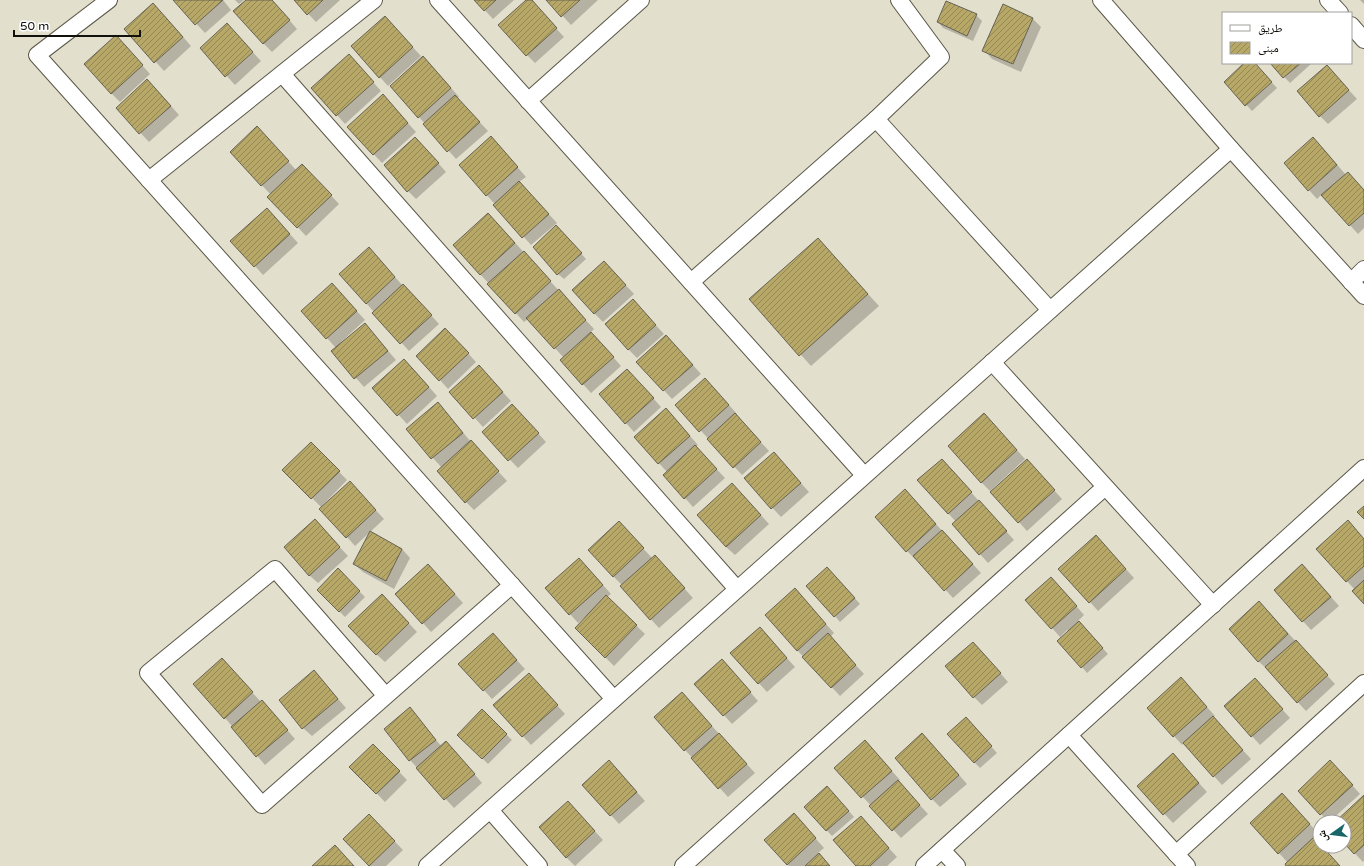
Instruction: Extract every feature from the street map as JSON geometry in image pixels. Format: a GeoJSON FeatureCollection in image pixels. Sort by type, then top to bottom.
{"type":"FeatureCollection","features":[{"type":"Feature","properties":{"kind":"street"},"geometry":{"type":"LineString","coordinates":[[109,0],[37,55],[614,699]]}},
{"type":"Feature","properties":{"kind":"street"},"geometry":{"type":"LineString","coordinates":[[149,180],[374,0]]}},
{"type":"Feature","properties":{"kind":"street"},"geometry":{"type":"LineString","coordinates":[[438,0],[864,475]]}},
{"type":"Feature","properties":{"kind":"street"},"geometry":{"type":"LineString","coordinates":[[528,101],[641,0]]}},
{"type":"Feature","properties":{"kind":"street"},"geometry":{"type":"LineString","coordinates":[[690,282],[876,119],[941,57],[898,0]]}},
{"type":"Feature","properties":{"kind":"street"},"geometry":{"type":"LineString","coordinates":[[1101,0],[1231,149],[1364,296]]}},
{"type":"Feature","properties":{"kind":"street"},"geometry":{"type":"LineString","coordinates":[[1328,0],[1339,12]]}},
{"type":"Feature","properties":{"kind":"street"},"geometry":{"type":"LineString","coordinates":[[1352,26],[1364,40]]}},
{"type":"Feature","properties":{"kind":"street"},"geometry":{"type":"LineString","coordinates":[[282,74],[737,589]]}},
{"type":"Feature","properties":{"kind":"street"},"geometry":{"type":"LineString","coordinates":[[876,119],[1050,310]]}},
{"type":"Feature","properties":{"kind":"street"},"geometry":{"type":"LineString","coordinates":[[427,866],[1231,149]]}},
{"type":"Feature","properties":{"kind":"street"},"geometry":{"type":"LineString","coordinates":[[1351,282],[1364,270]]}},
{"type":"Feature","properties":{"kind":"street"},"geometry":{"type":"LineString","coordinates":[[992,362],[1212,605]]}},
{"type":"Feature","properties":{"kind":"street"},"geometry":{"type":"LineString","coordinates":[[924,866],[1364,468]]}},
{"type":"Feature","properties":{"kind":"street"},"geometry":{"type":"LineString","coordinates":[[683,866],[1105,487]]}},
{"type":"Feature","properties":{"kind":"street"},"geometry":{"type":"LineString","coordinates":[[386,696],[275,569],[148,673],[262,805],[386,696],[512,585]]}},
{"type":"Feature","properties":{"kind":"street"},"geometry":{"type":"LineString","coordinates":[[1176,854],[1364,683]]}},
{"type":"Feature","properties":{"kind":"street"},"geometry":{"type":"LineString","coordinates":[[1069,735],[1187,866]]}},
{"type":"Feature","properties":{"kind":"street"},"geometry":{"type":"LineString","coordinates":[[490,810],[539,866]]}},
{"type":"Feature","properties":{"kind":"street"},"geometry":{"type":"LineString","coordinates":[[942,850],[957,866]]}},
{"type":"Feature","properties":{"kind":"building"},"geometry":{"type":"Polygon","coordinates":[[[173,0],[223,0],[195,25],[173,0]]]}},
{"type":"Feature","properties":{"kind":"building"},"geometry":{"type":"Polygon","coordinates":[[[246,0],[272,0],[290,20],[263,44],[233,11],[246,0]]]}},
{"type":"Feature","properties":{"kind":"building"},"geometry":{"type":"Polygon","coordinates":[[[294,0],[323,0],[307,15],[294,0]]]}},
{"type":"Feature","properties":{"kind":"building"},"geometry":{"type":"Polygon","coordinates":[[[474,0],[496,0],[484,11],[474,0]]]}},
{"type":"Feature","properties":{"kind":"building"},"geometry":{"type":"Polygon","coordinates":[[[526,0],[532,0],[557,28],[526,56],[498,25],[526,0]]]}},
{"type":"Feature","properties":{"kind":"building"},"geometry":{"type":"Polygon","coordinates":[[[546,0],[580,0],[561,17],[546,0]]]}},
{"type":"Feature","properties":{"kind":"building"},"geometry":{"type":"Polygon","coordinates":[[[946,1],[977,14],[967,36],[937,22],[946,1]]]}},
{"type":"Feature","properties":{"kind":"building"},"geometry":{"type":"Polygon","coordinates":[[[153,3],[183,37],[154,63],[124,29],[153,3]]]}},
{"type":"Feature","properties":{"kind":"building"},"geometry":{"type":"Polygon","coordinates":[[[1003,4],[1033,18],[1013,64],[982,51],[1003,4]]]}},
{"type":"Feature","properties":{"kind":"building"},"geometry":{"type":"Polygon","coordinates":[[[385,16],[413,47],[379,78],[351,46],[385,16]]]}},
{"type":"Feature","properties":{"kind":"building"},"geometry":{"type":"Polygon","coordinates":[[[227,23],[253,52],[225,77],[200,48],[227,23]]]}},
{"type":"Feature","properties":{"kind":"building"},"geometry":{"type":"Polygon","coordinates":[[[116,35],[143,65],[111,94],[84,64],[116,35]]]}},
{"type":"Feature","properties":{"kind":"building"},"geometry":{"type":"Polygon","coordinates":[[[349,54],[374,82],[336,116],[311,88],[349,54]]]}},
{"type":"Feature","properties":{"kind":"building"},"geometry":{"type":"Polygon","coordinates":[[[423,56],[451,88],[418,118],[390,86],[423,56]]]}},
{"type":"Feature","properties":{"kind":"building"},"geometry":{"type":"Polygon","coordinates":[[[1243,64],[1256,64],[1272,82],[1245,106],[1224,82],[1243,64]]]}},
{"type":"Feature","properties":{"kind":"building"},"geometry":{"type":"Polygon","coordinates":[[[1271,64],[1300,64],[1283,78],[1271,64]]]}},
{"type":"Feature","properties":{"kind":"building"},"geometry":{"type":"Polygon","coordinates":[[[1327,65],[1349,90],[1319,117],[1297,91],[1327,65]]]}},
{"type":"Feature","properties":{"kind":"building"},"geometry":{"type":"Polygon","coordinates":[[[147,79],[171,106],[139,134],[116,108],[147,79]]]}},
{"type":"Feature","properties":{"kind":"building"},"geometry":{"type":"Polygon","coordinates":[[[383,94],[408,123],[373,155],[347,127],[383,94]]]}},
{"type":"Feature","properties":{"kind":"building"},"geometry":{"type":"Polygon","coordinates":[[[455,95],[480,122],[447,152],[423,124],[455,95]]]}},
{"type":"Feature","properties":{"kind":"building"},"geometry":{"type":"Polygon","coordinates":[[[257,126],[289,161],[261,186],[230,152],[257,126]]]}},
{"type":"Feature","properties":{"kind":"building"},"geometry":{"type":"Polygon","coordinates":[[[491,136],[518,167],[486,196],[459,165],[491,136]]]}},
{"type":"Feature","properties":{"kind":"building"},"geometry":{"type":"Polygon","coordinates":[[[415,137],[439,163],[407,192],[384,165],[415,137]]]}},
{"type":"Feature","properties":{"kind":"building"},"geometry":{"type":"Polygon","coordinates":[[[1313,137],[1337,165],[1308,191],[1284,163],[1313,137]]]}},
{"type":"Feature","properties":{"kind":"building"},"geometry":{"type":"Polygon","coordinates":[[[302,164],[332,195],[297,228],[267,197],[302,164]]]}},
{"type":"Feature","properties":{"kind":"building"},"geometry":{"type":"Polygon","coordinates":[[[1348,172],[1364,190],[1364,213],[1349,226],[1321,195],[1348,172]]]}},
{"type":"Feature","properties":{"kind":"building"},"geometry":{"type":"Polygon","coordinates":[[[519,181],[549,214],[522,238],[493,205],[519,181]]]}},
{"type":"Feature","properties":{"kind":"building"},"geometry":{"type":"Polygon","coordinates":[[[267,208],[290,234],[254,267],[230,241],[267,208]]]}},
{"type":"Feature","properties":{"kind":"building"},"geometry":{"type":"Polygon","coordinates":[[[488,213],[515,243],[480,275],[453,245],[488,213]]]}},
{"type":"Feature","properties":{"kind":"building"},"geometry":{"type":"Polygon","coordinates":[[[556,225],[582,253],[557,275],[533,247],[556,225]]]}},
{"type":"Feature","properties":{"kind":"building"},"geometry":{"type":"Polygon","coordinates":[[[818,238],[868,294],[799,356],[749,299],[818,238]]]}},
{"type":"Feature","properties":{"kind":"building"},"geometry":{"type":"Polygon","coordinates":[[[369,247],[395,277],[366,304],[339,274],[369,247]]]}},
{"type":"Feature","properties":{"kind":"building"},"geometry":{"type":"Polygon","coordinates":[[[524,251],[551,281],[515,314],[487,284],[524,251]]]}},
{"type":"Feature","properties":{"kind":"building"},"geometry":{"type":"Polygon","coordinates":[[[604,261],[626,285],[594,314],[572,290],[604,261]]]}},
{"type":"Feature","properties":{"kind":"building"},"geometry":{"type":"Polygon","coordinates":[[[332,283],[357,311],[326,339],[301,311],[332,283]]]}},
{"type":"Feature","properties":{"kind":"building"},"geometry":{"type":"Polygon","coordinates":[[[403,284],[432,315],[400,344],[372,313],[403,284]]]}},
{"type":"Feature","properties":{"kind":"building"},"geometry":{"type":"Polygon","coordinates":[[[559,289],[586,320],[554,349],[526,318],[559,289]]]}},
{"type":"Feature","properties":{"kind":"building"},"geometry":{"type":"Polygon","coordinates":[[[633,299],[656,325],[628,350],[605,324],[633,299]]]}},
{"type":"Feature","properties":{"kind":"building"},"geometry":{"type":"Polygon","coordinates":[[[365,323],[388,351],[354,379],[331,351],[365,323]]]}},
{"type":"Feature","properties":{"kind":"building"},"geometry":{"type":"Polygon","coordinates":[[[445,328],[469,353],[439,381],[416,356],[445,328]]]}},
{"type":"Feature","properties":{"kind":"building"},"geometry":{"type":"Polygon","coordinates":[[[591,332],[614,357],[582,385],[560,360],[591,332]]]}},
{"type":"Feature","properties":{"kind":"building"},"geometry":{"type":"Polygon","coordinates":[[[666,335],[693,365],[663,391],[636,362],[666,335]]]}},
{"type":"Feature","properties":{"kind":"building"},"geometry":{"type":"Polygon","coordinates":[[[404,359],[429,387],[397,416],[372,388],[404,359]]]}},
{"type":"Feature","properties":{"kind":"building"},"geometry":{"type":"Polygon","coordinates":[[[479,365],[503,392],[473,419],[449,392],[479,365]]]}},
{"type":"Feature","properties":{"kind":"building"},"geometry":{"type":"Polygon","coordinates":[[[627,369],[654,398],[625,424],[599,394],[627,369]]]}},
{"type":"Feature","properties":{"kind":"building"},"geometry":{"type":"Polygon","coordinates":[[[705,378],[729,405],[699,432],[675,405],[705,378]]]}},
{"type":"Feature","properties":{"kind":"building"},"geometry":{"type":"Polygon","coordinates":[[[438,402],[463,433],[431,459],[406,429],[438,402]]]}},
{"type":"Feature","properties":{"kind":"building"},"geometry":{"type":"Polygon","coordinates":[[[512,404],[539,433],[508,461],[482,432],[512,404]]]}},
{"type":"Feature","properties":{"kind":"building"},"geometry":{"type":"Polygon","coordinates":[[[666,408],[690,436],[658,464],[634,437],[666,408]]]}},
{"type":"Feature","properties":{"kind":"building"},"geometry":{"type":"Polygon","coordinates":[[[735,413],[761,442],[733,468],[707,439],[735,413]]]}},
{"type":"Feature","properties":{"kind":"building"},"geometry":{"type":"Polygon","coordinates":[[[984,413],[1017,450],[981,483],[948,446],[984,413]]]}},
{"type":"Feature","properties":{"kind":"building"},"geometry":{"type":"Polygon","coordinates":[[[471,440],[499,471],[465,503],[437,471],[471,440]]]}},
{"type":"Feature","properties":{"kind":"building"},"geometry":{"type":"Polygon","coordinates":[[[311,442],[340,471],[311,499],[282,470],[311,442]]]}},
{"type":"Feature","properties":{"kind":"building"},"geometry":{"type":"Polygon","coordinates":[[[695,445],[717,469],[684,499],[663,475],[695,445]]]}},
{"type":"Feature","properties":{"kind":"building"},"geometry":{"type":"Polygon","coordinates":[[[774,452],[801,483],[771,509],[744,478],[774,452]]]}},
{"type":"Feature","properties":{"kind":"building"},"geometry":{"type":"Polygon","coordinates":[[[942,459],[972,492],[948,514],[917,480],[942,459]]]}},
{"type":"Feature","properties":{"kind":"building"},"geometry":{"type":"Polygon","coordinates":[[[1027,459],[1055,490],[1018,523],[990,492],[1027,459]]]}},
{"type":"Feature","properties":{"kind":"building"},"geometry":{"type":"Polygon","coordinates":[[[350,481],[376,510],[346,538],[319,509],[350,481]]]}},
{"type":"Feature","properties":{"kind":"building"},"geometry":{"type":"Polygon","coordinates":[[[732,483],[761,515],[726,547],[697,515],[732,483]]]}},
{"type":"Feature","properties":{"kind":"building"},"geometry":{"type":"Polygon","coordinates":[[[905,489],[936,524],[906,552],[875,517],[905,489]]]}},
{"type":"Feature","properties":{"kind":"building"},"geometry":{"type":"Polygon","coordinates":[[[979,500],[1007,531],[979,555],[952,524],[979,500]]]}},
{"type":"Feature","properties":{"kind":"building"},"geometry":{"type":"Polygon","coordinates":[[[1364,506],[1364,519],[1357,512],[1364,506]]]}},
{"type":"Feature","properties":{"kind":"building"},"geometry":{"type":"Polygon","coordinates":[[[315,519],[340,547],[309,576],[284,547],[315,519]]]}},
{"type":"Feature","properties":{"kind":"building"},"geometry":{"type":"Polygon","coordinates":[[[1348,520],[1364,539],[1364,566],[1346,582],[1316,549],[1348,520]]]}},
{"type":"Feature","properties":{"kind":"building"},"geometry":{"type":"Polygon","coordinates":[[[619,521],[644,548],[613,577],[588,550],[619,521]]]}},
{"type":"Feature","properties":{"kind":"building"},"geometry":{"type":"Polygon","coordinates":[[[942,530],[973,564],[944,591],[913,556],[942,530]]]}},
{"type":"Feature","properties":{"kind":"building"},"geometry":{"type":"Polygon","coordinates":[[[370,531],[402,549],[386,581],[353,564],[370,531]]]}},
{"type":"Feature","properties":{"kind":"building"},"geometry":{"type":"Polygon","coordinates":[[[1096,535],[1126,569],[1089,603],[1058,569],[1096,535]]]}},
{"type":"Feature","properties":{"kind":"building"},"geometry":{"type":"Polygon","coordinates":[[[655,555],[685,588],[650,620],[620,586],[655,555]]]}},
{"type":"Feature","properties":{"kind":"building"},"geometry":{"type":"Polygon","coordinates":[[[579,558],[603,585],[569,615],[545,588],[579,558]]]}},
{"type":"Feature","properties":{"kind":"building"},"geometry":{"type":"Polygon","coordinates":[[[428,564],[455,594],[422,624],[395,594],[428,564]]]}},
{"type":"Feature","properties":{"kind":"building"},"geometry":{"type":"Polygon","coordinates":[[[1302,564],[1331,597],[1302,622],[1274,590],[1302,564]]]}},
{"type":"Feature","properties":{"kind":"building"},"geometry":{"type":"Polygon","coordinates":[[[827,567],[855,598],[834,617],[806,586],[827,567]]]}},
{"type":"Feature","properties":{"kind":"building"},"geometry":{"type":"Polygon","coordinates":[[[338,568],[360,591],[339,612],[317,590],[338,568]]]}},
{"type":"Feature","properties":{"kind":"building"},"geometry":{"type":"Polygon","coordinates":[[[1051,577],[1077,606],[1051,629],[1025,600],[1051,577]]]}},
{"type":"Feature","properties":{"kind":"building"},"geometry":{"type":"Polygon","coordinates":[[[1364,580],[1364,604],[1352,591],[1364,580]]]}},
{"type":"Feature","properties":{"kind":"building"},"geometry":{"type":"Polygon","coordinates":[[[795,588],[826,624],[797,651],[765,615],[795,588]]]}},
{"type":"Feature","properties":{"kind":"building"},"geometry":{"type":"Polygon","coordinates":[[[382,594],[409,623],[376,655],[348,626],[382,594]]]}},
{"type":"Feature","properties":{"kind":"building"},"geometry":{"type":"Polygon","coordinates":[[[606,595],[637,625],[605,658],[575,628],[606,595]]]}},
{"type":"Feature","properties":{"kind":"building"},"geometry":{"type":"Polygon","coordinates":[[[1259,601],[1288,634],[1258,662],[1229,629],[1259,601]]]}},
{"type":"Feature","properties":{"kind":"building"},"geometry":{"type":"Polygon","coordinates":[[[1079,621],[1103,648],[1081,668],[1057,641],[1079,621]]]}},
{"type":"Feature","properties":{"kind":"building"},"geometry":{"type":"Polygon","coordinates":[[[760,627],[787,658],[758,684],[730,653],[760,627]]]}},
{"type":"Feature","properties":{"kind":"building"},"geometry":{"type":"Polygon","coordinates":[[[493,633],[517,660],[483,691],[458,664],[493,633]]]}},
{"type":"Feature","properties":{"kind":"building"},"geometry":{"type":"Polygon","coordinates":[[[828,633],[856,665],[831,688],[802,657],[828,633]]]}},
{"type":"Feature","properties":{"kind":"building"},"geometry":{"type":"Polygon","coordinates":[[[1296,640],[1328,675],[1297,703],[1265,667],[1296,640]]]}},
{"type":"Feature","properties":{"kind":"building"},"geometry":{"type":"Polygon","coordinates":[[[973,642],[1001,673],[973,698],[945,666],[973,642]]]}},
{"type":"Feature","properties":{"kind":"building"},"geometry":{"type":"Polygon","coordinates":[[[222,658],[253,692],[224,719],[193,684],[222,658]]]}},
{"type":"Feature","properties":{"kind":"building"},"geometry":{"type":"Polygon","coordinates":[[[722,659],[751,692],[723,716],[694,684],[722,659]]]}},
{"type":"Feature","properties":{"kind":"building"},"geometry":{"type":"Polygon","coordinates":[[[314,670],[338,699],[302,729],[279,700],[314,670]]]}},
{"type":"Feature","properties":{"kind":"building"},"geometry":{"type":"Polygon","coordinates":[[[529,673],[558,705],[522,737],[493,705],[529,673]]]}},
{"type":"Feature","properties":{"kind":"building"},"geometry":{"type":"Polygon","coordinates":[[[1181,677],[1207,707],[1173,737],[1147,708],[1181,677]]]}},
{"type":"Feature","properties":{"kind":"building"},"geometry":{"type":"Polygon","coordinates":[[[1255,678],[1283,709],[1251,737],[1224,706],[1255,678]]]}},
{"type":"Feature","properties":{"kind":"building"},"geometry":{"type":"Polygon","coordinates":[[[682,692],[712,726],[684,751],[654,717],[682,692]]]}},
{"type":"Feature","properties":{"kind":"building"},"geometry":{"type":"Polygon","coordinates":[[[262,700],[288,730],[256,757],[231,727],[262,700]]]}},
{"type":"Feature","properties":{"kind":"building"},"geometry":{"type":"Polygon","coordinates":[[[410,707],[436,740],[409,761],[384,729],[410,707]]]}},
{"type":"Feature","properties":{"kind":"building"},"geometry":{"type":"Polygon","coordinates":[[[482,709],[507,734],[482,759],[457,735],[482,709]]]}},
{"type":"Feature","properties":{"kind":"building"},"geometry":{"type":"Polygon","coordinates":[[[1213,716],[1243,750],[1213,777],[1183,743],[1213,716]]]}},
{"type":"Feature","properties":{"kind":"building"},"geometry":{"type":"Polygon","coordinates":[[[966,717],[992,746],[974,763],[947,734],[966,717]]]}},
{"type":"Feature","properties":{"kind":"building"},"geometry":{"type":"Polygon","coordinates":[[[719,733],[747,764],[718,789],[691,758],[719,733]]]}},
{"type":"Feature","properties":{"kind":"building"},"geometry":{"type":"Polygon","coordinates":[[[922,733],[959,775],[931,800],[895,758],[922,733]]]}},
{"type":"Feature","properties":{"kind":"building"},"geometry":{"type":"Polygon","coordinates":[[[865,740],[892,771],[861,798],[834,768],[865,740]]]}},
{"type":"Feature","properties":{"kind":"building"},"geometry":{"type":"Polygon","coordinates":[[[446,741],[475,774],[444,800],[416,768],[446,741]]]}},
{"type":"Feature","properties":{"kind":"building"},"geometry":{"type":"Polygon","coordinates":[[[373,744],[400,771],[376,794],[349,767],[373,744]]]}},
{"type":"Feature","properties":{"kind":"building"},"geometry":{"type":"Polygon","coordinates":[[[1173,753],[1199,783],[1163,815],[1137,786],[1173,753]]]}},
{"type":"Feature","properties":{"kind":"building"},"geometry":{"type":"Polygon","coordinates":[[[609,760],[637,792],[610,816],[582,785],[609,760]]]}},
{"type":"Feature","properties":{"kind":"building"},"geometry":{"type":"Polygon","coordinates":[[[1330,760],[1353,785],[1321,814],[1319,814],[1298,791],[1330,760]]]}},
{"type":"Feature","properties":{"kind":"building"},"geometry":{"type":"Polygon","coordinates":[[[898,780],[920,805],[892,831],[869,806],[898,780]]]}},
{"type":"Feature","properties":{"kind":"building"},"geometry":{"type":"Polygon","coordinates":[[[827,786],[849,811],[826,831],[804,807],[827,786]]]}},
{"type":"Feature","properties":{"kind":"building"},"geometry":{"type":"Polygon","coordinates":[[[1282,793],[1310,824],[1278,854],[1250,823],[1282,793]]]}},
{"type":"Feature","properties":{"kind":"building"},"geometry":{"type":"Polygon","coordinates":[[[1364,795],[1364,845],[1354,854],[1352,852],[1352,814],[1344,814],[1364,795]]]}},
{"type":"Feature","properties":{"kind":"building"},"geometry":{"type":"Polygon","coordinates":[[[568,801],[595,831],[566,858],[539,827],[568,801]]]}},
{"type":"Feature","properties":{"kind":"building"},"geometry":{"type":"Polygon","coordinates":[[[794,813],[816,838],[787,865],[764,840],[794,813]]]}},
{"type":"Feature","properties":{"kind":"building"},"geometry":{"type":"Polygon","coordinates":[[[369,814],[395,841],[369,866],[343,839],[369,814]]]}},
{"type":"Feature","properties":{"kind":"building"},"geometry":{"type":"Polygon","coordinates":[[[861,816],[889,848],[870,866],[856,866],[833,840],[861,816]]]}},
{"type":"Feature","properties":{"kind":"building"},"geometry":{"type":"Polygon","coordinates":[[[1312,839],[1312,854],[1329,854],[1340,866],[1286,866],[1285,864],[1312,839]]]}},
{"type":"Feature","properties":{"kind":"building"},"geometry":{"type":"Polygon","coordinates":[[[335,845],[354,866],[312,866],[335,845]]]}},
{"type":"Feature","properties":{"kind":"building"},"geometry":{"type":"Polygon","coordinates":[[[819,853],[830,866],[805,866],[819,853]]]}}]}
